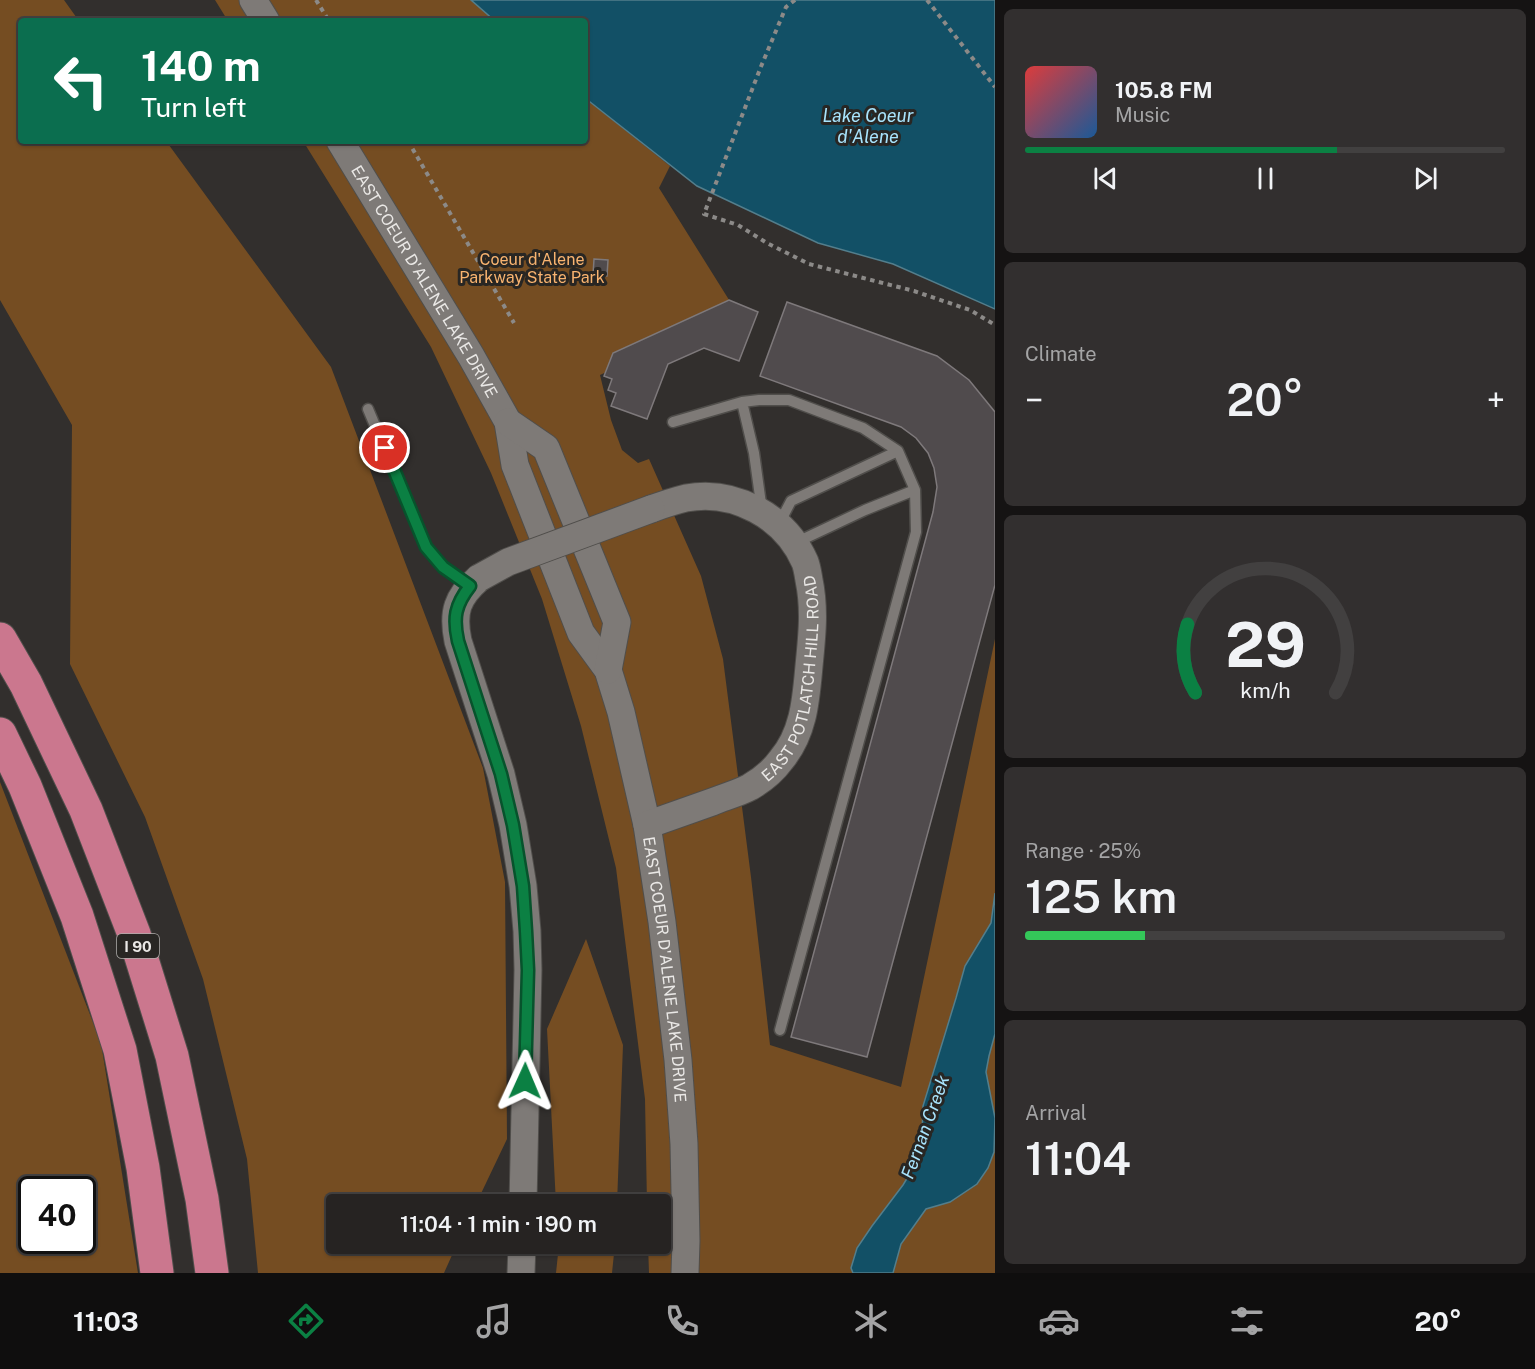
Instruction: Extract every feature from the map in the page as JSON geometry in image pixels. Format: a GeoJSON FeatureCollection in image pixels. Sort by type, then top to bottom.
{"type":"FeatureCollection","features":[{"type":"Feature","properties":{"kind":"highway","name":"I 90"},"geometry":{"type":"LineString","coordinates":[[0,639],[26,684],[86,810],[134,934],[172,1056],[202,1199],[212,1273]]}},
{"type":"Feature","properties":{"kind":"highway"},"geometry":{"type":"LineString","coordinates":[[0,734],[25,786],[77,916],[120,1050],[143,1168],[157,1273]]}},
{"type":"Feature","properties":{"kind":"street"},"geometry":{"type":"LineString","coordinates":[[253,0],[264,18]]}},
{"type":"Feature","properties":{"kind":"street","name":"EAST COEUR D'ALENE LAKE DRIVE"},"geometry":{"type":"LineString","coordinates":[[342,144],[471,356],[508,422],[515,465],[581,633],[608,670],[621,712],[647,825],[662,922],[678,1060],[684,1144],[685,1273]]}},
{"type":"Feature","properties":{"kind":"street","name":"EAST COEUR D'ALENE LAKE DRIVE"},"geometry":{"type":"LineString","coordinates":[[508,422],[546,448],[617,622],[608,670]]}},
{"type":"Feature","properties":{"kind":"street"},"geometry":{"type":"LineString","coordinates":[[523,1194],[528,970],[523,886],[513,825],[501,774],[458,641],[455,616],[458,605],[475,582],[508,562],[651,508],[687,498],[712,496],[734,500],[778,526]]}},
{"type":"Feature","properties":{"kind":"street","name":"EAST POTLATCH HILL ROAD"},"geometry":{"type":"LineString","coordinates":[[647,825],[749,787],[766,776],[782,760],[792,745],[805,705],[813,618],[806,563],[778,526]]}},
{"type":"Feature","properties":{"kind":"street"},"geometry":{"type":"LineString","coordinates":[[521,1273],[522,1254]]}},
{"type":"Feature","properties":{"kind":"lane"},"geometry":{"type":"LineString","coordinates":[[673,422],[742,402],[789,400],[863,428],[898,451],[915,490],[916,532],[780,1030]]}},
{"type":"Feature","properties":{"kind":"lane"},"geometry":{"type":"LineString","coordinates":[[742,402],[754,453],[778,526]]}},
{"type":"Feature","properties":{"kind":"lane"},"geometry":{"type":"LineString","coordinates":[[368,409],[426,547],[443,567],[475,582]]}},
{"type":"Feature","properties":{"kind":"lane"},"geometry":{"type":"LineString","coordinates":[[778,526],[791,501],[898,451]]}},
{"type":"Feature","properties":{"kind":"lane"},"geometry":{"type":"LineString","coordinates":[[778,526],[865,510],[915,490]]}},
{"type":"Feature","properties":{"kind":"path"},"geometry":{"type":"LineString","coordinates":[[316,0],[327,18]]}},
{"type":"Feature","properties":{"kind":"path"},"geometry":{"type":"LineString","coordinates":[[795,0],[786,8],[760,69],[704,214],[738,225],[767,243],[809,264],[914,291],[970,310],[995,325]]}},
{"type":"Feature","properties":{"kind":"path"},"geometry":{"type":"LineString","coordinates":[[927,0],[995,87]]}},
{"type":"Feature","properties":{"kind":"path"},"geometry":{"type":"LineString","coordinates":[[410,144],[514,324]]}},
{"type":"Feature","properties":{"kind":"green space"},"geometry":{"type":"Polygon","coordinates":[[[0,0],[64,0],[77,18],[18,18],[18,144],[168,144],[331,367],[483,768],[505,882],[507,1139],[481,1194],[326,1194],[326,1254],[453,1254],[444,1273],[258,1273],[247,1159],[203,979],[145,817],[70,664],[72,425],[0,300],[0,0]]]}},
{"type":"Feature","properties":{"kind":"green space"},"geometry":{"type":"Polygon","coordinates":[[[215,0],[471,0],[492,18],[226,18],[215,0]]]}},
{"type":"Feature","properties":{"kind":"green space","name":"Coeur d'Alene Parkway State Park"},"geometry":{"type":"Polygon","coordinates":[[[588,100],[670,166],[659,188],[736,311],[600,375],[611,420],[622,450],[638,463],[649,459],[701,576],[723,659],[770,1045],[901,1087],[995,639],[995,1273],[649,1273],[648,1254],[671,1254],[671,1194],[647,1194],[645,1099],[616,868],[581,726],[542,599],[491,473],[431,347],[305,144],[588,144],[588,100]]]}},
{"type":"Feature","properties":{"kind":"green space"},"geometry":{"type":"Polygon","coordinates":[[[0,782],[101,1043],[138,1273],[0,1273],[0,782]]]}},
{"type":"Feature","properties":{"kind":"green space"},"geometry":{"type":"Polygon","coordinates":[[[586,939],[623,1045],[617,1194],[555,1194],[547,1029],[586,939]]]}},
{"type":"Feature","properties":{"kind":"green space"},"geometry":{"type":"Polygon","coordinates":[[[558,1254],[614,1254],[612,1273],[556,1273],[558,1254]]]}},
{"type":"Feature","properties":{"kind":"water","name":"Lake Coeur d'Alene"},"geometry":{"type":"Polygon","coordinates":[[[471,0],[995,0],[995,309],[893,264],[818,243],[697,186],[588,100],[588,18],[492,18],[471,0]]]}},
{"type":"Feature","properties":{"kind":"water","name":"Fernan Creek"},"geometry":{"type":"Polygon","coordinates":[[[995,893],[995,1034],[986,1072],[995,1118],[994,1152],[988,1168],[977,1184],[950,1202],[926,1209],[901,1244],[893,1273],[853,1273],[851,1268],[857,1248],[914,1167],[922,1136],[923,1106],[965,966],[991,923],[995,893]]]}},
{"type":"Feature","properties":{"kind":"building"},"geometry":{"type":"Polygon","coordinates":[[[594,259],[608,260],[607,276],[593,275],[594,259]]]}},
{"type":"Feature","properties":{"kind":"building"},"geometry":{"type":"Polygon","coordinates":[[[729,300],[758,312],[739,361],[704,348],[668,364],[647,419],[611,406],[616,393],[608,390],[612,379],[604,376],[613,353],[729,300]]]}},
{"type":"Feature","properties":{"kind":"building"},"geometry":{"type":"Polygon","coordinates":[[[787,302],[937,356],[969,380],[995,412],[995,585],[867,1057],[791,1037],[933,512],[937,487],[934,468],[928,453],[916,438],[901,427],[760,376],[787,302]]]}},
{"type":"Feature","properties":{"kind":"route"},"geometry":{"type":"LineString","coordinates":[[385,448],[426,547],[443,567],[470,586],[458,605],[455,628],[501,774],[513,825],[523,886],[528,970],[525,1081]]}}]}
